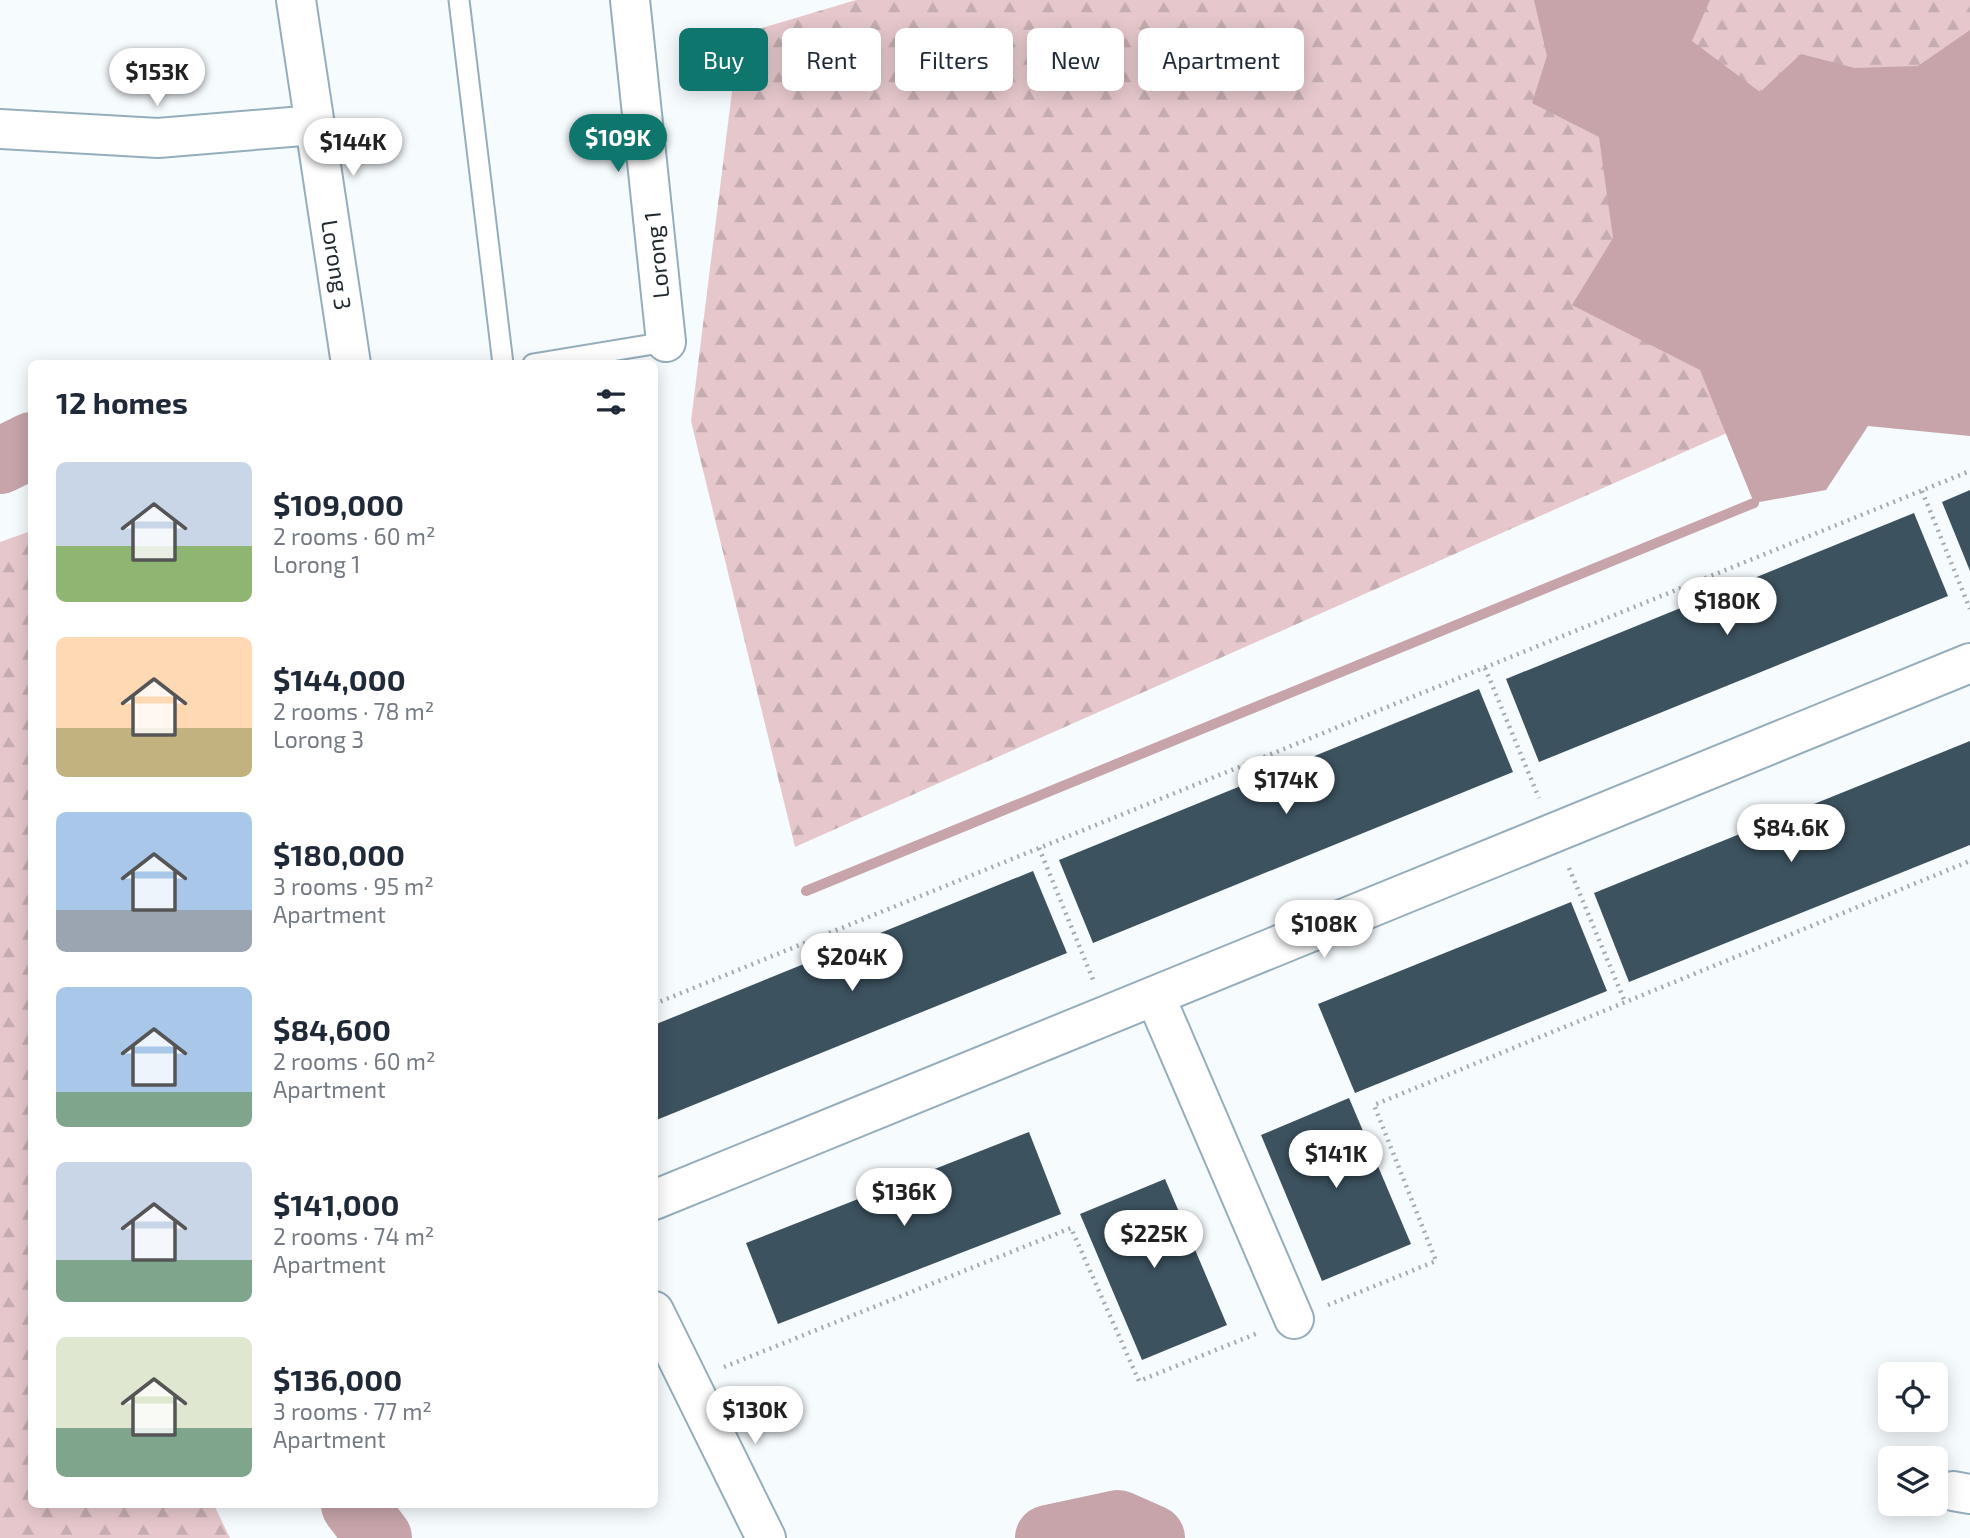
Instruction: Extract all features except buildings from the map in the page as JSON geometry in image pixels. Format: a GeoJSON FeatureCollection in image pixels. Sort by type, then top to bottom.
{"type":"FeatureCollection","features":[{"type":"Feature","properties":{"kind":"street","name":"Lorong 3"},"geometry":{"type":"LineString","coordinates":[[296,0],[350,360]]}},
{"type":"Feature","properties":{"kind":"street","name":"Lorong 1"},"geometry":{"type":"LineString","coordinates":[[630,0],[666,342]]}},
{"type":"Feature","properties":{"kind":"street"},"geometry":{"type":"LineString","coordinates":[[0,129],[158,138],[315,125]]}},
{"type":"Feature","properties":{"kind":"street"},"geometry":{"type":"LineString","coordinates":[[658,1198],[1970,663]]}},
{"type":"Feature","properties":{"kind":"street"},"geometry":{"type":"LineString","coordinates":[[1155,996],[1294,1319]]}},
{"type":"Feature","properties":{"kind":"street"},"geometry":{"type":"LineString","coordinates":[[658,1319],[766,1538]]}},
{"type":"Feature","properties":{"kind":"lane"},"geometry":{"type":"LineString","coordinates":[[459,0],[503,360]]}},
{"type":"Feature","properties":{"kind":"lane"},"geometry":{"type":"LineString","coordinates":[[557,360],[666,342]]}},
{"type":"Feature","properties":{"kind":"path"},"geometry":{"type":"LineString","coordinates":[[658,1002],[1970,471]]}},
{"type":"Feature","properties":{"kind":"path"},"geometry":{"type":"LineString","coordinates":[[1922,491],[1970,609]]}},
{"type":"Feature","properties":{"kind":"path"},"geometry":{"type":"LineString","coordinates":[[1038,848],[1108,1015]]}},
{"type":"Feature","properties":{"kind":"path"},"geometry":{"type":"LineString","coordinates":[[690,1380],[1071,1228],[1139,1381],[1294,1319],[1436,1261],[1374,1105],[1970,860]]}},
{"type":"Feature","properties":{"kind":"green space"},"geometry":{"type":"Polygon","coordinates":[[[856,0],[1970,0],[1970,325],[795,847],[691,421],[732,91],[768,91],[768,28],[762,28],[856,0]]]}},
{"type":"Feature","properties":{"kind":"green space"},"geometry":{"type":"Polygon","coordinates":[[[28,532],[28,1508],[215,1508],[230,1538],[0,1538],[0,542],[28,532]]]}},
{"type":"Feature","properties":{"kind":"shaded area"},"geometry":{"type":"Polygon","coordinates":[[[1534,0],[1710,0],[1692,41],[1760,92],[1801,54],[1855,68],[1918,66],[1970,30],[1970,436],[1868,426],[1826,490],[1754,503],[1700,370],[1572,305],[1613,238],[1599,137],[1532,103],[1547,56],[1534,0]]]}},
{"type":"Feature","properties":{"kind":"waterway"},"geometry":{"type":"LineString","coordinates":[[0,461],[28,447]]}},
{"type":"Feature","properties":{"kind":"waterway"},"geometry":{"type":"LineString","coordinates":[[806,891],[1754,503]]}},
{"type":"Feature","properties":{"kind":"waterway"},"geometry":{"type":"LineString","coordinates":[[356,1508],[379,1538]]}},
{"type":"Feature","properties":{"kind":"waterway"},"geometry":{"type":"LineString","coordinates":[[1048,1538],[1118,1523],[1152,1538]]}}]}
